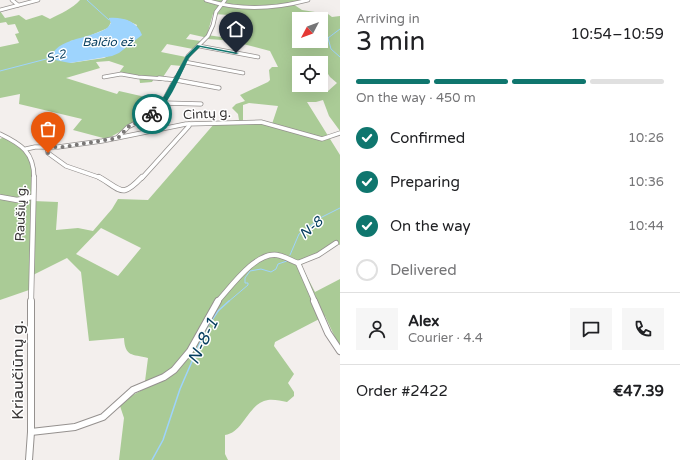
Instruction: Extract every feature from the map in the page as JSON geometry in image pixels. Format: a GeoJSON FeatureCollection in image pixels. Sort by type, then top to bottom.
{"type":"FeatureCollection","features":[{"type":"Feature","properties":{"kind":"street"},"geometry":{"type":"LineString","coordinates":[[12,0],[18,5]]}},
{"type":"Feature","properties":{"kind":"street"},"geometry":{"type":"LineString","coordinates":[[0,10],[38,0]]}},
{"type":"Feature","properties":{"kind":"street"},"geometry":{"type":"LineString","coordinates":[[206,0],[219,5],[259,8],[289,5],[308,0]]}},
{"type":"Feature","properties":{"kind":"street"},"geometry":{"type":"LineString","coordinates":[[118,138],[128,127],[156,112],[163,103],[189,55],[208,36],[219,5],[225,0]]}},
{"type":"Feature","properties":{"kind":"street"},"geometry":{"type":"LineString","coordinates":[[199,46],[258,57]]}},
{"type":"Feature","properties":{"kind":"street"},"geometry":{"type":"LineString","coordinates":[[185,62],[243,73]]}},
{"type":"Feature","properties":{"kind":"street"},"geometry":{"type":"LineString","coordinates":[[104,77],[121,74],[138,77],[154,77],[219,88]]}},
{"type":"Feature","properties":{"kind":"street"},"geometry":{"type":"LineString","coordinates":[[163,103],[201,104]]}},
{"type":"Feature","properties":{"kind":"street","name":"Cintų g."},"geometry":{"type":"LineString","coordinates":[[26,149],[63,147],[189,124],[260,122],[273,124],[322,139],[340,133]]}},
{"type":"Feature","properties":{"kind":"street"},"geometry":{"type":"LineString","coordinates":[[47,147],[48,153],[71,168],[84,170],[98,175],[117,188],[126,191],[135,185],[189,126],[189,124]]}},
{"type":"Feature","properties":{"kind":"street"},"geometry":{"type":"LineString","coordinates":[[0,134],[26,149]]}},
{"type":"Feature","properties":{"kind":"street","name":"Raušių g."},"geometry":{"type":"LineString","coordinates":[[26,149],[31,157],[34,167],[31,279]]}},
{"type":"Feature","properties":{"kind":"street"},"geometry":{"type":"LineString","coordinates":[[0,197],[17,200],[32,197]]}},
{"type":"Feature","properties":{"kind":"street"},"geometry":{"type":"LineString","coordinates":[[31,432],[75,427],[103,417],[133,390],[164,377],[174,370],[190,351],[215,305],[252,264],[264,258],[277,255],[298,263],[318,255],[336,243]]}},
{"type":"Feature","properties":{"kind":"street"},"geometry":{"type":"LineString","coordinates":[[298,263],[328,333],[340,351]]}},
{"type":"Feature","properties":{"kind":"street","name":"Kriaučiūnų g."},"geometry":{"type":"LineString","coordinates":[[29,460],[31,432],[31,279]]}},
{"type":"Feature","properties":{"kind":"green space"},"geometry":{"type":"Polygon","coordinates":[[[80,0],[307,0],[293,4],[302,10],[315,12],[292,12],[292,48],[328,48],[328,14],[332,17],[340,16],[340,131],[329,116],[323,100],[307,102],[340,155],[340,245],[338,244],[301,265],[315,292],[340,279],[340,348],[325,316],[275,342],[274,346],[294,374],[288,383],[294,392],[294,396],[287,402],[268,400],[261,402],[237,429],[225,435],[225,454],[228,460],[119,460],[124,418],[120,406],[131,396],[144,389],[148,358],[130,354],[126,349],[124,338],[89,341],[81,272],[67,258],[33,275],[33,201],[58,202],[56,230],[78,228],[93,231],[112,209],[118,199],[148,200],[214,124],[239,120],[238,114],[232,108],[236,104],[245,101],[240,95],[268,82],[270,80],[269,70],[272,67],[278,67],[270,51],[243,44],[238,41],[207,39],[208,38],[190,34],[186,39],[201,41],[193,49],[167,44],[161,52],[186,57],[182,66],[171,65],[163,77],[155,77],[152,82],[140,83],[139,76],[118,74],[124,66],[109,61],[96,62],[100,68],[66,78],[117,94],[119,91],[163,101],[153,113],[107,139],[73,130],[82,119],[19,104],[20,94],[0,98],[0,47],[19,43],[15,34],[19,33],[15,24],[8,25],[6,22],[0,23],[0,11],[5,18],[19,15],[26,20],[42,15],[50,19],[74,6],[80,0]],[[213,14],[207,35],[221,37],[223,33],[237,34],[240,31],[236,21],[230,15],[213,14]],[[109,18],[111,22],[108,28],[82,39],[70,41],[70,63],[104,58],[125,48],[137,25],[126,20],[109,18]],[[249,103],[243,105],[243,122],[272,124],[278,106],[249,103]],[[101,228],[76,254],[118,276],[141,248],[101,228]]]}},
{"type":"Feature","properties":{"kind":"green space"},"geometry":{"type":"Polygon","coordinates":[[[4,137],[24,149],[32,164],[29,290],[0,300],[0,139],[4,137]]]}},
{"type":"Feature","properties":{"kind":"water","name":"Balčio ež."},"geometry":{"type":"Polygon","coordinates":[[[109,18],[124,19],[133,23],[140,30],[142,35],[119,53],[112,56],[70,63],[55,60],[52,56],[56,49],[62,45],[100,32],[107,28],[111,23],[109,18]]]}},
{"type":"Feature","properties":{"kind":"waterway","name":"S-2"},"geometry":{"type":"LineString","coordinates":[[87,0],[109,20]]}},
{"type":"Feature","properties":{"kind":"waterway","name":"N-8"},"geometry":{"type":"LineString","coordinates":[[340,29],[328,38],[331,49],[340,57]]}},
{"type":"Feature","properties":{"kind":"waterway","name":"S-2"},"geometry":{"type":"LineString","coordinates":[[0,71],[54,57]]}},
{"type":"Feature","properties":{"kind":"waterway","name":"N-8"},"geometry":{"type":"LineString","coordinates":[[290,255],[299,234],[322,217],[340,208]]}},
{"type":"Feature","properties":{"kind":"waterway","name":"N-8-1"},"geometry":{"type":"LineString","coordinates":[[228,302],[248,285],[248,283],[245,283],[245,278],[250,271],[261,269],[271,272],[276,269],[278,264],[287,261]]}},
{"type":"Feature","properties":{"kind":"waterway","name":"N-8-1"},"geometry":{"type":"LineString","coordinates":[[152,460],[163,440],[180,389],[206,329],[218,311],[229,301]]}},
{"type":"Feature","properties":{"kind":"way so far"},"geometry":{"type":"LineString","coordinates":[[48,153],[47,147],[63,147],[118,138],[128,127],[152,114]]}},
{"type":"Feature","properties":{"kind":"route"},"geometry":{"type":"LineString","coordinates":[[152,114],[160,108],[188,56],[199,46],[236,53]]}}]}
